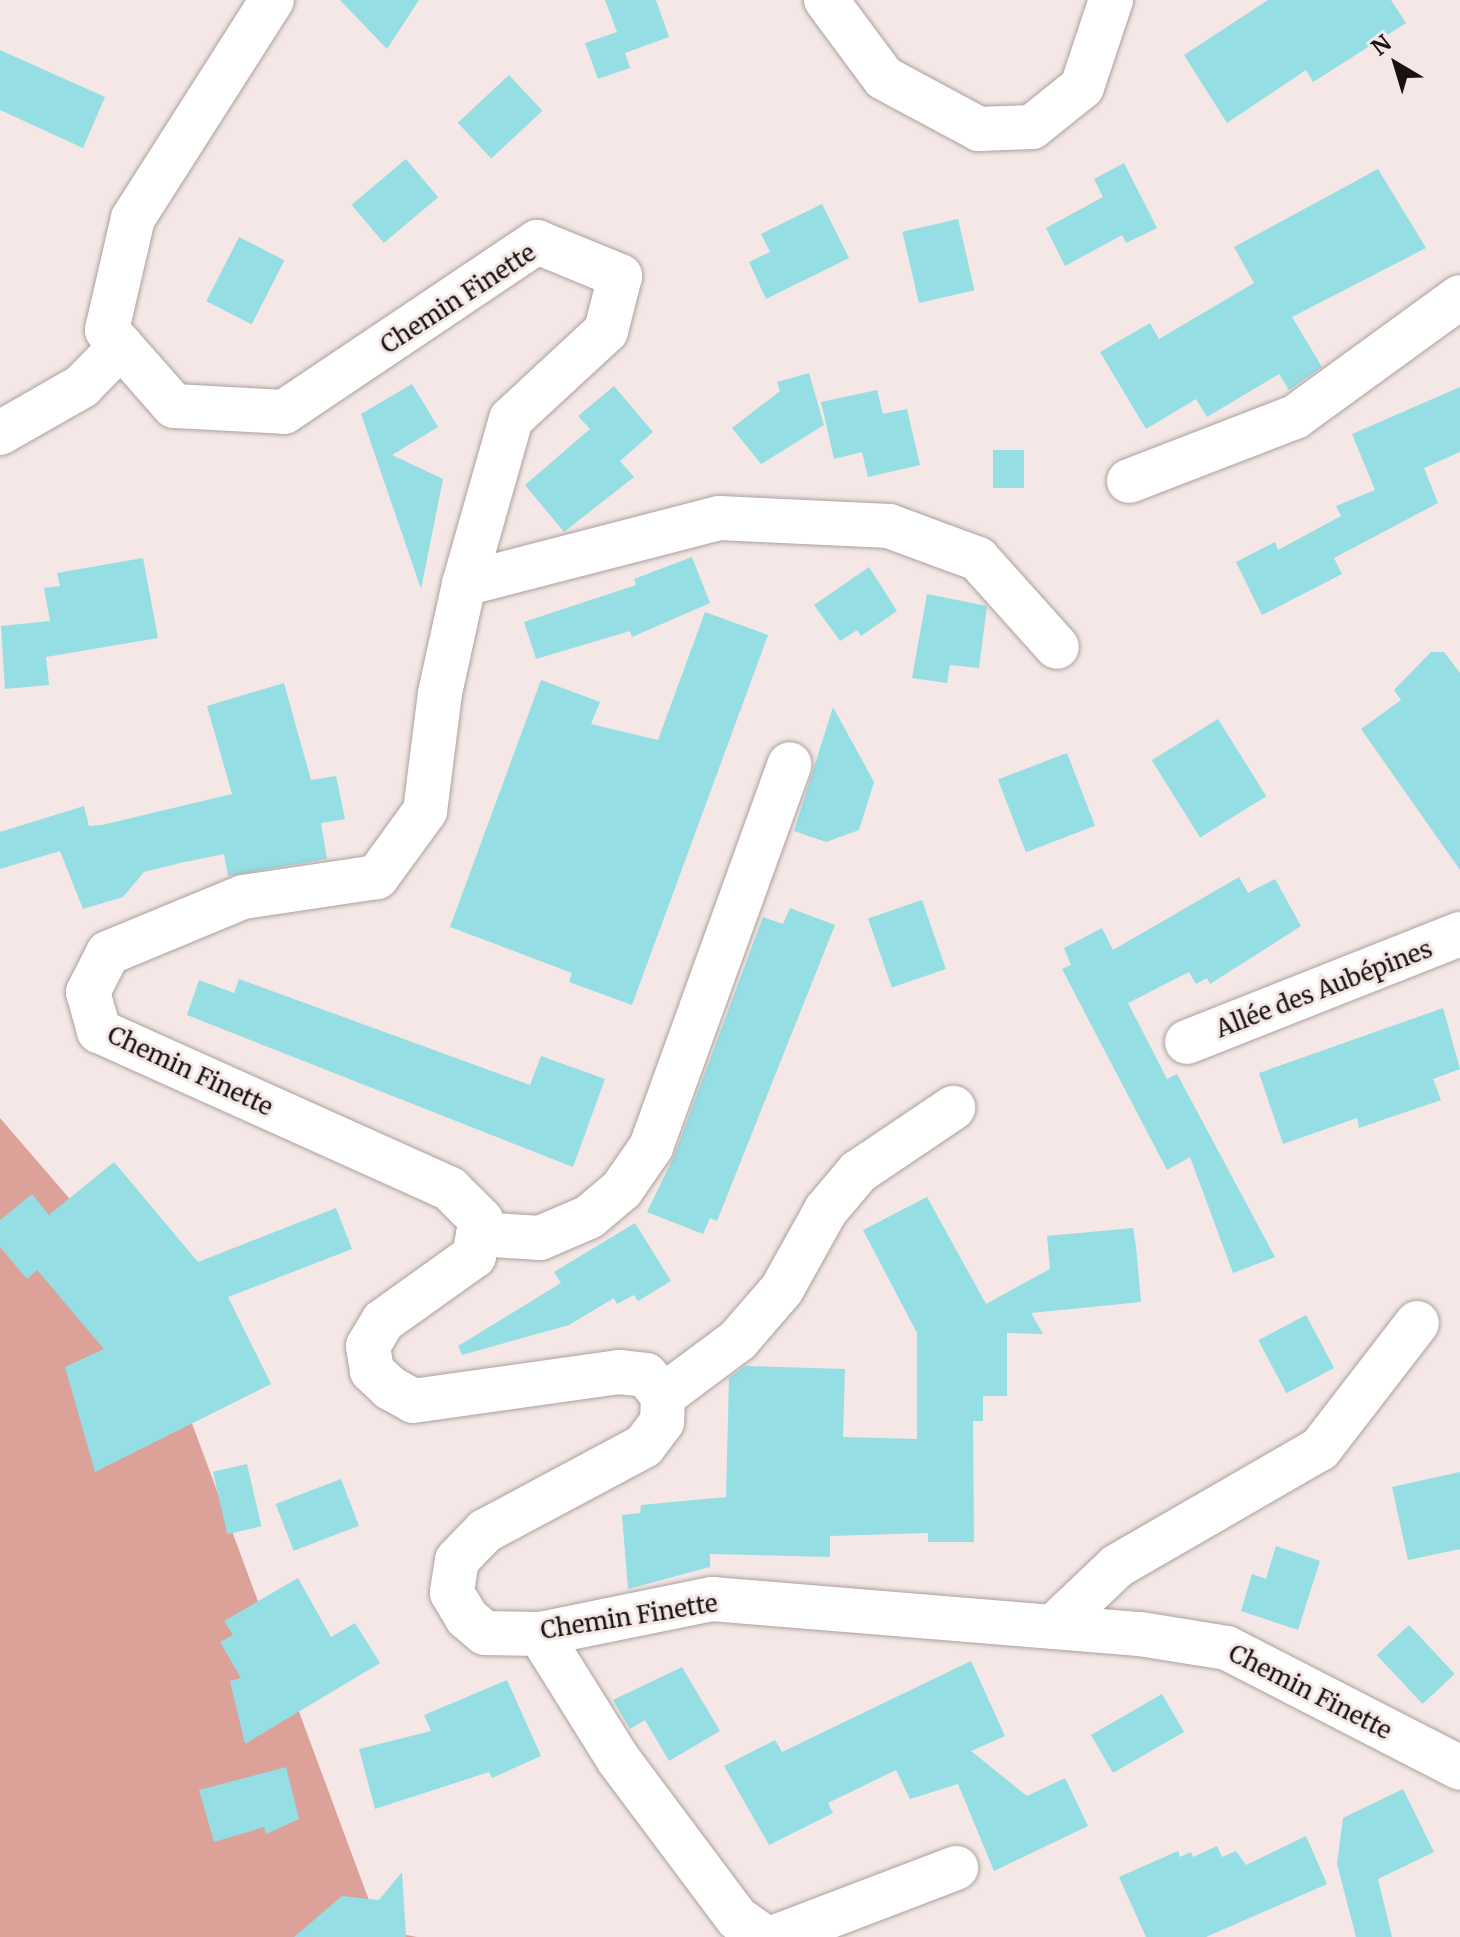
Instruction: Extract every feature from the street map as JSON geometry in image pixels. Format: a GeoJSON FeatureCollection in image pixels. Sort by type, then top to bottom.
{"type":"FeatureCollection","features":[{"type":"Feature","properties":{"kind":"street","name":"Chemin Finette"},"geometry":{"type":"LineString","coordinates":[[272,0],[133,218],[107,330],[174,406],[284,412],[537,242],[620,276],[606,331],[511,419],[464,584],[440,693],[425,811],[377,877],[243,897],[108,953],[88,992],[99,1031],[450,1189],[481,1220],[478,1234]]}},
{"type":"Feature","properties":{"kind":"street"},"geometry":{"type":"LineString","coordinates":[[826,0],[884,78],[979,129],[1032,127],[1082,87],[1111,0]]}},
{"type":"Feature","properties":{"kind":"street"},"geometry":{"type":"LineString","coordinates":[[1129,481],[1295,417],[1460,297]]}},
{"type":"Feature","properties":{"kind":"street"},"geometry":{"type":"LineString","coordinates":[[0,433],[82,386],[121,346]]}},
{"type":"Feature","properties":{"kind":"street"},"geometry":{"type":"LineString","coordinates":[[464,584],[719,518],[889,526],[978,559],[1057,647]]}},
{"type":"Feature","properties":{"kind":"street"},"geometry":{"type":"LineString","coordinates":[[790,764],[651,1147],[622,1189],[589,1217],[540,1238],[478,1234],[474,1256],[383,1321],[368,1346],[372,1371],[390,1388],[413,1401],[619,1372],[646,1375],[663,1396],[738,1340],[782,1289],[826,1210],[858,1172],[953,1108]]}},
{"type":"Feature","properties":{"kind":"street","name":"Allée des Aubépines"},"geometry":{"type":"LineString","coordinates":[[1187,1042],[1460,934]]}},
{"type":"Feature","properties":{"kind":"street"},"geometry":{"type":"LineString","coordinates":[[1053,1627],[1117,1566],[1320,1449],[1417,1323]]}},
{"type":"Feature","properties":{"kind":"street","name":"Chemin Finette"},"geometry":{"type":"LineString","coordinates":[[663,1396],[662,1422],[644,1446],[485,1531],[457,1560],[452,1593],[467,1618],[485,1633],[540,1634],[712,1599],[1053,1627],[1227,1648],[1460,1768]]}},
{"type":"Feature","properties":{"kind":"street"},"geometry":{"type":"LineString","coordinates":[[540,1634],[618,1759],[737,1918],[764,1937]]}},
{"type":"Feature","properties":{"kind":"street"},"geometry":{"type":"LineString","coordinates":[[775,1937],[956,1868]]}},
{"type":"Feature","properties":{"kind":"shaded area"},"geometry":{"type":"Polygon","coordinates":[[[0,1118],[138,1278],[380,1930],[417,1937],[0,1937],[0,1118]]]}},
{"type":"Feature","properties":{"kind":"building"},"geometry":{"type":"Polygon","coordinates":[[[340,0],[419,0],[387,49],[340,0]]]}},
{"type":"Feature","properties":{"kind":"building"},"geometry":{"type":"Polygon","coordinates":[[[605,0],[656,0],[669,37],[625,53],[630,68],[598,79],[585,43],[617,32],[605,0]]]}},
{"type":"Feature","properties":{"kind":"building"},"geometry":{"type":"Polygon","coordinates":[[[1268,0],[1391,0],[1406,23],[1313,82],[1306,70],[1227,123],[1184,55],[1268,0]]]}},
{"type":"Feature","properties":{"kind":"building"},"geometry":{"type":"Polygon","coordinates":[[[0,50],[105,97],[83,148],[0,110],[0,50]]]}},
{"type":"Feature","properties":{"kind":"building"},"geometry":{"type":"Polygon","coordinates":[[[509,75],[542,111],[491,159],[458,123],[509,75]]]}},
{"type":"Feature","properties":{"kind":"building"},"geometry":{"type":"Polygon","coordinates":[[[406,159],[438,197],[384,243],[352,205],[406,159]]]}},
{"type":"Feature","properties":{"kind":"building"},"geometry":{"type":"Polygon","coordinates":[[[1124,163],[1157,228],[1126,243],[1122,235],[1065,266],[1046,228],[1103,197],[1094,179],[1124,163]]]}},
{"type":"Feature","properties":{"kind":"building"},"geometry":{"type":"Polygon","coordinates":[[[1378,169],[1426,248],[1292,317],[1322,367],[1289,390],[1279,374],[1207,417],[1196,399],[1146,429],[1100,352],[1150,323],[1159,339],[1254,283],[1234,247],[1378,169]]]}},
{"type":"Feature","properties":{"kind":"building"},"geometry":{"type":"Polygon","coordinates":[[[822,204],[849,258],[766,299],[749,262],[770,252],[761,234],[822,204]]]}},
{"type":"Feature","properties":{"kind":"building"},"geometry":{"type":"Polygon","coordinates":[[[958,219],[974,290],[919,303],[902,232],[958,219]]]}},
{"type":"Feature","properties":{"kind":"building"},"geometry":{"type":"Polygon","coordinates":[[[239,237],[284,260],[252,324],[206,301],[239,237]]]}},
{"type":"Feature","properties":{"kind":"building"},"geometry":{"type":"Polygon","coordinates":[[[809,373],[824,425],[761,464],[732,428],[780,391],[777,382],[809,373]]]}},
{"type":"Feature","properties":{"kind":"building"},"geometry":{"type":"Polygon","coordinates":[[[412,384],[438,427],[392,455],[443,479],[421,589],[361,414],[412,384]]]}},
{"type":"Feature","properties":{"kind":"building"},"geometry":{"type":"Polygon","coordinates":[[[614,386],[653,432],[620,461],[634,477],[564,532],[525,485],[590,429],[578,416],[614,386]]]}},
{"type":"Feature","properties":{"kind":"building"},"geometry":{"type":"Polygon","coordinates":[[[1460,387],[1460,452],[1424,468],[1438,503],[1334,558],[1342,574],[1262,615],[1236,562],[1275,542],[1278,550],[1341,516],[1336,506],[1375,490],[1352,434],[1460,387]]]}},
{"type":"Feature","properties":{"kind":"building"},"geometry":{"type":"Polygon","coordinates":[[[877,390],[883,414],[907,409],[920,465],[868,477],[862,452],[834,459],[821,402],[877,390]]]}},
{"type":"Feature","properties":{"kind":"building"},"geometry":{"type":"Polygon","coordinates":[[[993,450],[1024,450],[1024,488],[993,488],[993,450]]]}},
{"type":"Feature","properties":{"kind":"building"},"geometry":{"type":"Polygon","coordinates":[[[692,557],[710,603],[632,637],[630,631],[536,659],[524,622],[636,585],[634,579],[692,557]]]}},
{"type":"Feature","properties":{"kind":"building"},"geometry":{"type":"Polygon","coordinates":[[[143,558],[158,638],[46,657],[49,685],[5,689],[1,626],[50,621],[44,588],[60,586],[57,573],[143,558]]]}},
{"type":"Feature","properties":{"kind":"building"},"geometry":{"type":"Polygon","coordinates":[[[869,567],[897,611],[861,636],[857,630],[840,641],[814,605],[869,567]]]}},
{"type":"Feature","properties":{"kind":"building"},"geometry":{"type":"Polygon","coordinates":[[[927,594],[987,606],[979,668],[950,665],[947,683],[912,678],[927,594]]]}},
{"type":"Feature","properties":{"kind":"building"},"geometry":{"type":"Polygon","coordinates":[[[705,612],[768,635],[632,1005],[569,982],[572,973],[450,927],[541,680],[600,702],[591,724],[658,740],[705,612]]]}},
{"type":"Feature","properties":{"kind":"building"},"geometry":{"type":"Polygon","coordinates":[[[1431,652],[1444,652],[1460,673],[1460,870],[1361,729],[1401,700],[1394,690],[1431,652]]]}},
{"type":"Feature","properties":{"kind":"building"},"geometry":{"type":"Polygon","coordinates":[[[284,683],[311,780],[336,776],[345,819],[321,823],[327,859],[228,876],[224,854],[180,863],[144,872],[123,897],[83,909],[60,851],[0,869],[0,832],[84,806],[89,826],[102,825],[232,794],[207,706],[284,683]]]}},
{"type":"Feature","properties":{"kind":"building"},"geometry":{"type":"Polygon","coordinates":[[[833,707],[874,782],[859,830],[826,842],[794,831],[833,707]]]}},
{"type":"Feature","properties":{"kind":"building"},"geometry":{"type":"Polygon","coordinates":[[[1218,719],[1266,796],[1200,838],[1152,760],[1218,719]]]}},
{"type":"Feature","properties":{"kind":"building"},"geometry":{"type":"Polygon","coordinates":[[[1067,753],[1095,826],[1026,852],[998,780],[1067,753]]]}},
{"type":"Feature","properties":{"kind":"building"},"geometry":{"type":"Polygon","coordinates":[[[1239,877],[1248,893],[1275,879],[1301,926],[1210,984],[1207,978],[1196,984],[1189,972],[1128,1003],[1167,1079],[1177,1074],[1275,1257],[1233,1273],[1190,1157],[1167,1170],[1062,969],[1071,965],[1064,948],[1102,928],[1113,950],[1239,877]]]}},
{"type":"Feature","properties":{"kind":"building"},"geometry":{"type":"Polygon","coordinates":[[[922,900],[946,969],[892,988],[868,919],[922,900]]]}},
{"type":"Feature","properties":{"kind":"building"},"geometry":{"type":"Polygon","coordinates":[[[790,908],[835,925],[717,1221],[710,1218],[703,1234],[647,1212],[674,1156],[763,917],[783,924],[790,908]]]}},
{"type":"Feature","properties":{"kind":"building"},"geometry":{"type":"Polygon","coordinates":[[[239,979],[530,1085],[541,1056],[605,1079],[573,1167],[187,1015],[199,980],[234,993],[239,979]]]}},
{"type":"Feature","properties":{"kind":"building"},"geometry":{"type":"Polygon","coordinates":[[[1443,1008],[1460,1069],[1433,1079],[1441,1100],[1359,1128],[1357,1118],[1283,1144],[1259,1073],[1443,1008]]]}},
{"type":"Feature","properties":{"kind":"building"},"geometry":{"type":"Polygon","coordinates":[[[114,1162],[198,1262],[336,1208],[352,1249],[228,1297],[271,1384],[95,1472],[65,1367],[104,1349],[37,1270],[27,1279],[0,1247],[0,1220],[32,1194],[49,1215],[114,1162]]]}},
{"type":"Feature","properties":{"kind":"building"},"geometry":{"type":"Polygon","coordinates":[[[927,1197],[986,1304],[1050,1269],[1047,1236],[1133,1228],[1136,1246],[1141,1302],[1031,1313],[1043,1334],[1007,1333],[1007,1396],[983,1396],[983,1421],[973,1421],[974,1542],[928,1542],[928,1533],[830,1536],[830,1557],[710,1554],[710,1567],[628,1589],[622,1515],[640,1513],[641,1505],[726,1497],[729,1378],[745,1366],[845,1369],[843,1437],[917,1439],[917,1333],[863,1230],[927,1197]]]}},
{"type":"Feature","properties":{"kind":"building"},"geometry":{"type":"Polygon","coordinates":[[[635,1223],[671,1281],[638,1301],[634,1295],[617,1304],[614,1298],[569,1325],[462,1355],[458,1346],[561,1283],[554,1272],[635,1223]]]}},
{"type":"Feature","properties":{"kind":"building"},"geometry":{"type":"Polygon","coordinates":[[[1306,1315],[1334,1368],[1286,1393],[1258,1340],[1306,1315]]]}},
{"type":"Feature","properties":{"kind":"building"},"geometry":{"type":"Polygon","coordinates":[[[247,1464],[261,1526],[227,1534],[213,1472],[247,1464]]]}},
{"type":"Feature","properties":{"kind":"building"},"geometry":{"type":"Polygon","coordinates":[[[1460,1472],[1460,1549],[1408,1560],[1392,1487],[1460,1472]]]}},
{"type":"Feature","properties":{"kind":"building"},"geometry":{"type":"Polygon","coordinates":[[[341,1479],[359,1526],[294,1551],[276,1504],[341,1479]]]}},
{"type":"Feature","properties":{"kind":"building"},"geometry":{"type":"Polygon","coordinates":[[[1276,1546],[1320,1561],[1298,1630],[1241,1611],[1252,1574],[1266,1579],[1276,1546]]]}},
{"type":"Feature","properties":{"kind":"building"},"geometry":{"type":"Polygon","coordinates":[[[298,1578],[331,1637],[355,1623],[380,1663],[245,1744],[230,1681],[241,1678],[220,1642],[233,1635],[224,1621],[298,1578]]]}},
{"type":"Feature","properties":{"kind":"building"},"geometry":{"type":"Polygon","coordinates":[[[1409,1625],[1455,1674],[1423,1704],[1377,1655],[1409,1625]]]}},
{"type":"Feature","properties":{"kind":"building"},"geometry":{"type":"Polygon","coordinates":[[[971,1661],[1005,1736],[971,1751],[1027,1796],[1065,1778],[1088,1826],[994,1871],[958,1784],[910,1799],[896,1770],[828,1803],[833,1813],[769,1845],[724,1766],[775,1740],[782,1752],[971,1661]]]}},
{"type":"Feature","properties":{"kind":"building"},"geometry":{"type":"Polygon","coordinates":[[[682,1667],[720,1731],[669,1761],[645,1720],[630,1729],[613,1700],[682,1667]]]}},
{"type":"Feature","properties":{"kind":"building"},"geometry":{"type":"Polygon","coordinates":[[[507,1680],[541,1756],[492,1778],[489,1772],[375,1809],[359,1749],[431,1731],[424,1715],[507,1680]]]}},
{"type":"Feature","properties":{"kind":"building"},"geometry":{"type":"Polygon","coordinates":[[[1162,1694],[1184,1732],[1113,1773],[1091,1735],[1162,1694]]]}},
{"type":"Feature","properties":{"kind":"building"},"geometry":{"type":"Polygon","coordinates":[[[286,1767],[299,1819],[266,1834],[264,1827],[214,1842],[199,1790],[286,1767]]]}},
{"type":"Feature","properties":{"kind":"building"},"geometry":{"type":"Polygon","coordinates":[[[1403,1789],[1434,1852],[1378,1879],[1392,1937],[1356,1937],[1337,1864],[1343,1818],[1403,1789]]]}},
{"type":"Feature","properties":{"kind":"building"},"geometry":{"type":"Polygon","coordinates":[[[1306,1836],[1327,1884],[1206,1937],[1146,1937],[1119,1877],[1178,1851],[1180,1857],[1191,1852],[1193,1857],[1217,1846],[1222,1857],[1236,1851],[1246,1865],[1306,1836]]]}},
{"type":"Feature","properties":{"kind":"building"},"geometry":{"type":"Polygon","coordinates":[[[402,1872],[406,1937],[294,1937],[342,1896],[379,1900],[402,1872]]]}}]}
